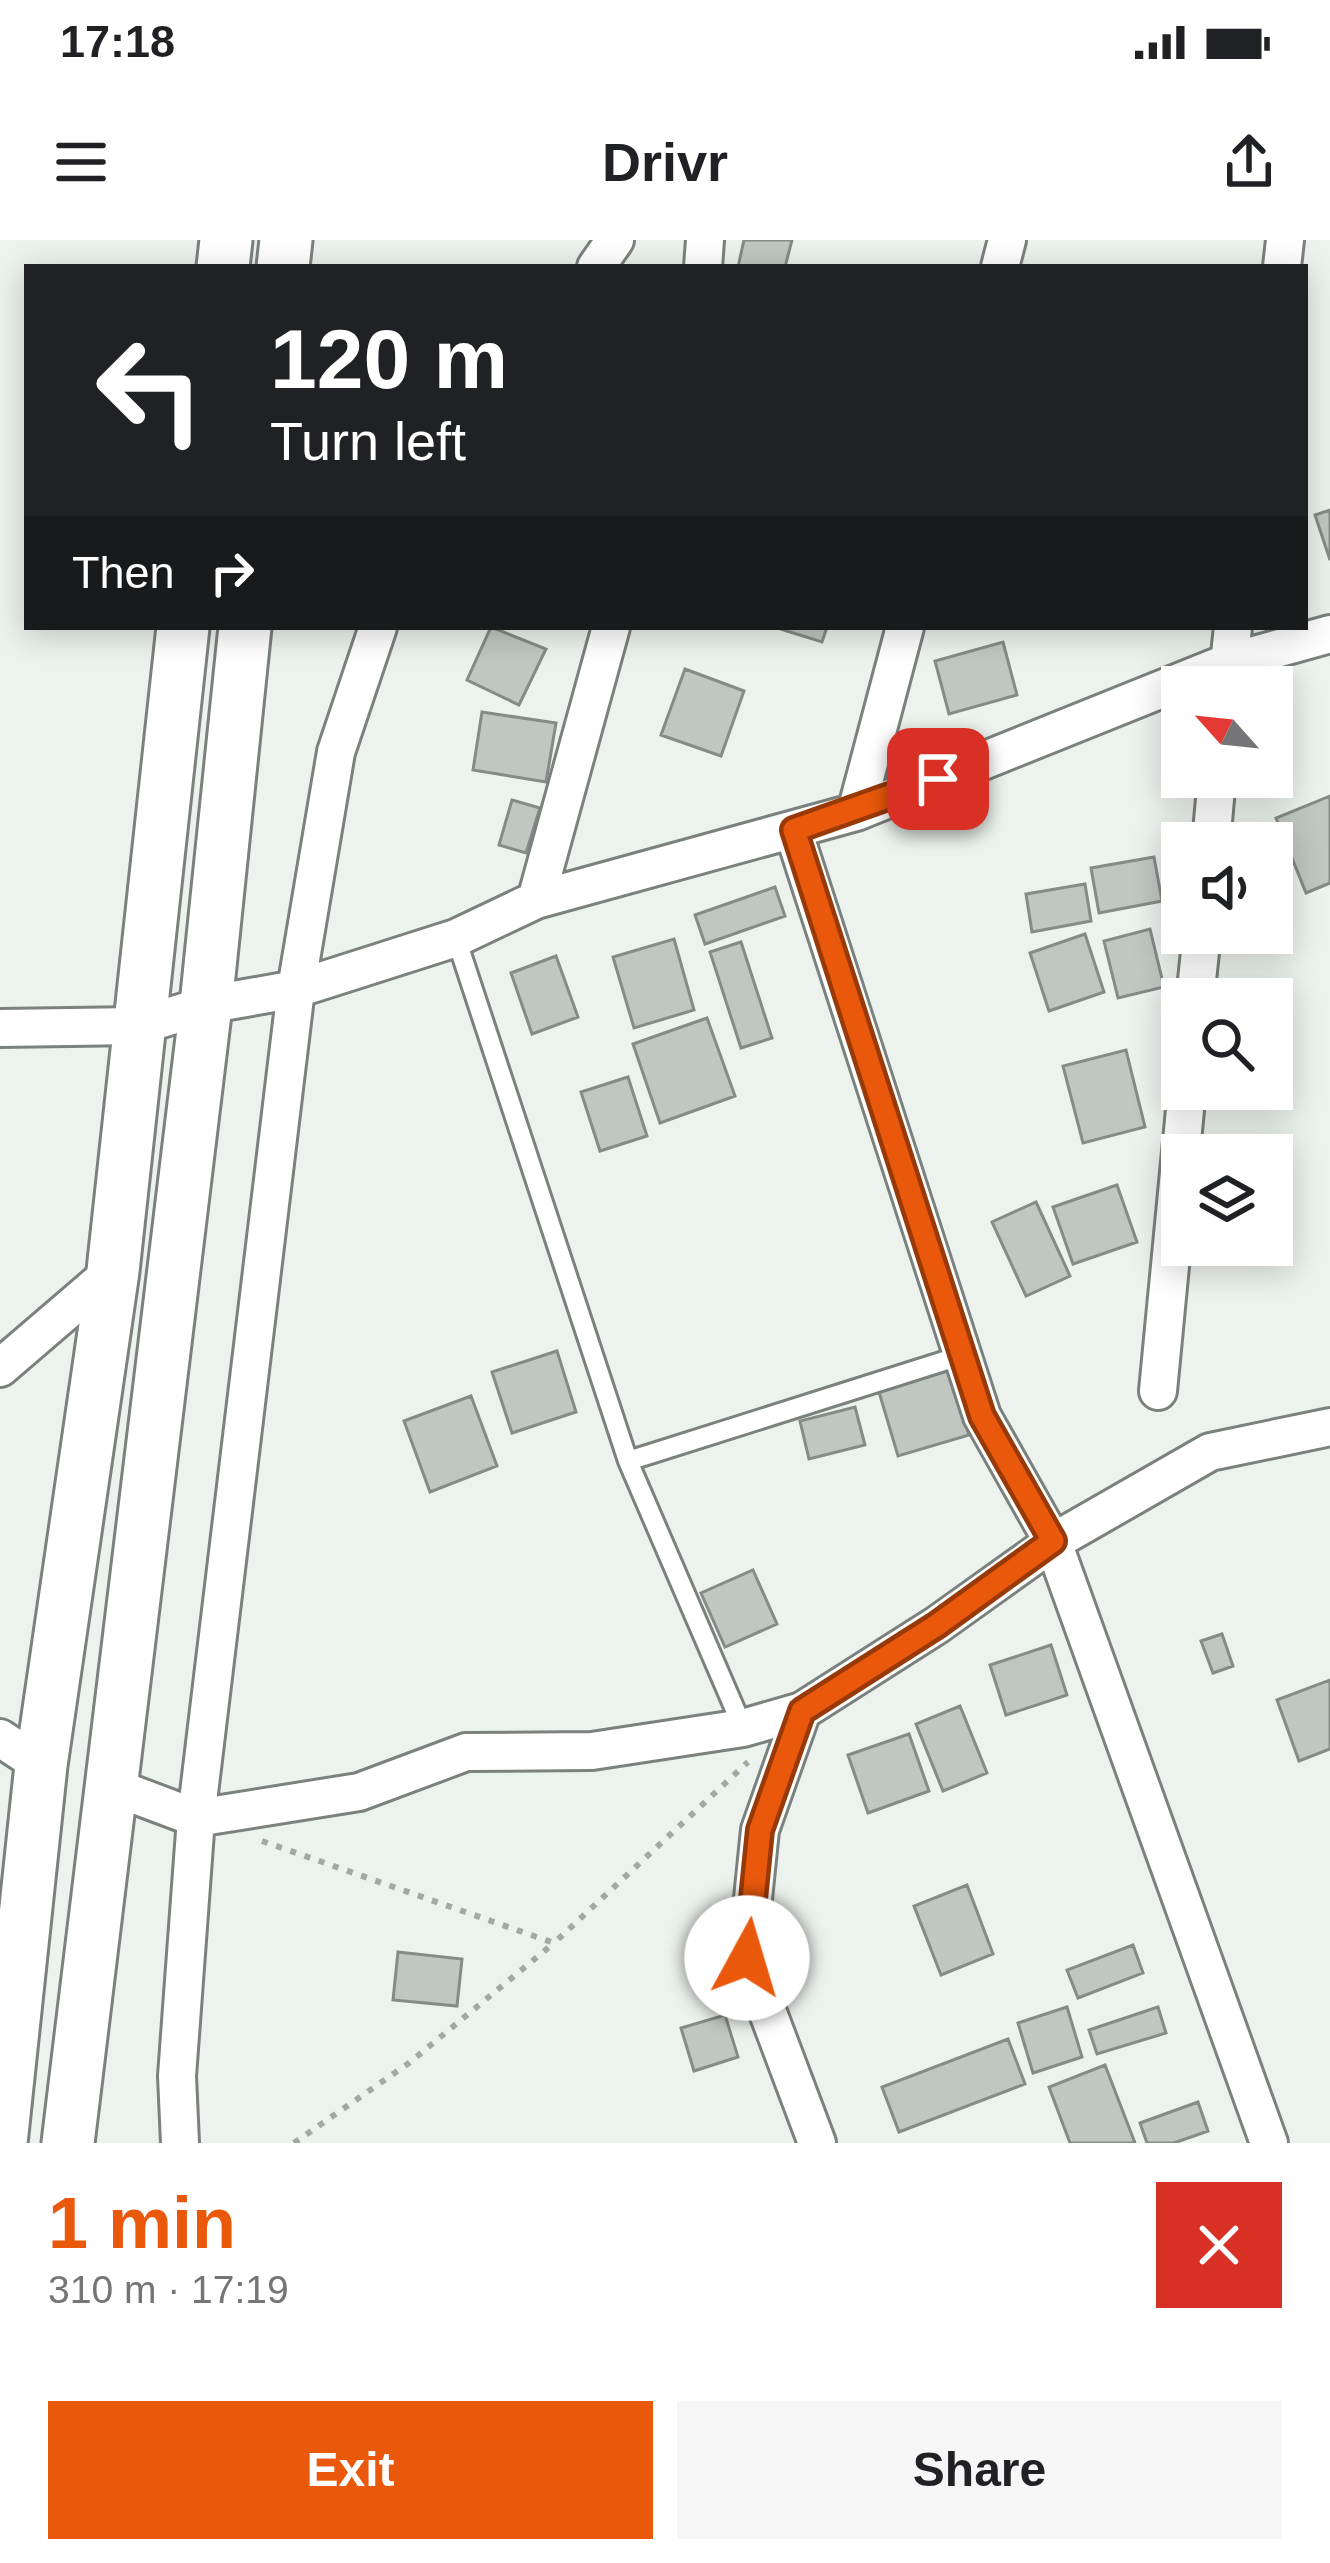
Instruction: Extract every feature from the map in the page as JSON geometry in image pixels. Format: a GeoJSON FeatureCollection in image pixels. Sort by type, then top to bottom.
{"type":"FeatureCollection","features":[{"type":"Feature","properties":{"kind":"main road"},"geometry":{"type":"LineString","coordinates":[[1,2143],[21,1751],[113,1271],[183,630]]}},
{"type":"Feature","properties":{"kind":"main road"},"geometry":{"type":"LineString","coordinates":[[68,2143],[206,1005],[245,630]]}},
{"type":"Feature","properties":{"kind":"street"},"geometry":{"type":"LineString","coordinates":[[180,2143],[177,2076],[196,1818],[296,988],[337,752],[377,630]]}},
{"type":"Feature","properties":{"kind":"street"},"geometry":{"type":"LineString","coordinates":[[536,901],[609,630]]}},
{"type":"Feature","properties":{"kind":"street"},"geometry":{"type":"LineString","coordinates":[[856,812],[903,630]]}},
{"type":"Feature","properties":{"kind":"street"},"geometry":{"type":"LineString","coordinates":[[0,1028],[139,1026],[206,1005],[296,988],[456,938],[536,901],[856,812],[1229,659],[1330,634]]}},
{"type":"Feature","properties":{"kind":"street"},"geometry":{"type":"LineString","coordinates":[[794,830],[982,1416],[1053,1541],[1269,2143]]}},
{"type":"Feature","properties":{"kind":"street"},"geometry":{"type":"LineString","coordinates":[[1158,1391],[1185,1110]]}},
{"type":"Feature","properties":{"kind":"street"},"geometry":{"type":"LineString","coordinates":[[0,1368],[113,1271]]}},
{"type":"Feature","properties":{"kind":"street"},"geometry":{"type":"LineString","coordinates":[[111,1786],[196,1818],[359,1792],[466,1752],[748,1743],[937,1625],[1053,1541],[1210,1452],[1330,1427]]}},
{"type":"Feature","properties":{"kind":"street"},"geometry":{"type":"LineString","coordinates":[[802,1711],[760,1830],[747,1958],[818,2143]]}},
{"type":"Feature","properties":{"kind":"lane"},"geometry":{"type":"LineString","coordinates":[[456,938],[628,1462],[748,1743]]}},
{"type":"Feature","properties":{"kind":"lane"},"geometry":{"type":"LineString","coordinates":[[628,1462],[963,1355]]}},
{"type":"Feature","properties":{"kind":"path"},"geometry":{"type":"LineString","coordinates":[[294,2143],[410,2063],[554,1943],[748,1743]]}},
{"type":"Feature","properties":{"kind":"path"},"geometry":{"type":"LineString","coordinates":[[196,1818],[554,1943]]}},
{"type":"Feature","properties":{"kind":"building"},"geometry":{"type":"Polygon","coordinates":[[[744,240],[792,240],[786,264],[739,264],[744,240]]]}},
{"type":"Feature","properties":{"kind":"building"},"geometry":{"type":"Polygon","coordinates":[[[1330,510],[1330,560],[1315,515],[1330,510]]]}},
{"type":"Feature","properties":{"kind":"building"},"geometry":{"type":"Polygon","coordinates":[[[490,630],[546,649],[519,705],[467,680],[490,630]]]}},
{"type":"Feature","properties":{"kind":"building"},"geometry":{"type":"Polygon","coordinates":[[[784,630],[826,630],[822,642],[784,630]]]}},
{"type":"Feature","properties":{"kind":"building"},"geometry":{"type":"Polygon","coordinates":[[[1003,642],[1017,695],[949,714],[935,661],[1003,642]]]}},
{"type":"Feature","properties":{"kind":"building"},"geometry":{"type":"Polygon","coordinates":[[[685,669],[744,691],[721,756],[661,735],[685,669]]]}},
{"type":"Feature","properties":{"kind":"building"},"geometry":{"type":"Polygon","coordinates":[[[482,712],[556,723],[546,782],[473,770],[482,712]]]}},
{"type":"Feature","properties":{"kind":"building"},"geometry":{"type":"Polygon","coordinates":[[[1330,796],[1330,883],[1306,893],[1293,860],[1293,822],[1276,818],[1330,796]]]}},
{"type":"Feature","properties":{"kind":"building"},"geometry":{"type":"Polygon","coordinates":[[[512,800],[540,808],[526,853],[499,845],[512,800]]]}},
{"type":"Feature","properties":{"kind":"building"},"geometry":{"type":"Polygon","coordinates":[[[1154,857],[1161,901],[1099,913],[1091,868],[1154,857]]]}},
{"type":"Feature","properties":{"kind":"building"},"geometry":{"type":"Polygon","coordinates":[[[1085,884],[1091,921],[1032,932],[1026,894],[1085,884]]]}},
{"type":"Feature","properties":{"kind":"building"},"geometry":{"type":"Polygon","coordinates":[[[775,887],[785,916],[705,944],[695,915],[775,887]]]}},
{"type":"Feature","properties":{"kind":"building"},"geometry":{"type":"Polygon","coordinates":[[[1150,929],[1161,988],[1118,998],[1104,941],[1150,929]]]}},
{"type":"Feature","properties":{"kind":"building"},"geometry":{"type":"Polygon","coordinates":[[[1085,934],[1104,992],[1049,1011],[1030,953],[1085,934]]]}},
{"type":"Feature","properties":{"kind":"building"},"geometry":{"type":"Polygon","coordinates":[[[674,939],[694,1010],[634,1028],[613,957],[674,939]]]}},
{"type":"Feature","properties":{"kind":"building"},"geometry":{"type":"Polygon","coordinates":[[[741,942],[772,1038],[741,1048],[710,952],[741,942]]]}},
{"type":"Feature","properties":{"kind":"building"},"geometry":{"type":"Polygon","coordinates":[[[556,956],[578,1017],[532,1034],[511,973],[556,956]]]}},
{"type":"Feature","properties":{"kind":"building"},"geometry":{"type":"Polygon","coordinates":[[[707,1018],[735,1096],[660,1123],[633,1044],[707,1018]]]}},
{"type":"Feature","properties":{"kind":"building"},"geometry":{"type":"Polygon","coordinates":[[[1126,1050],[1145,1127],[1083,1143],[1063,1066],[1126,1050]]]}},
{"type":"Feature","properties":{"kind":"building"},"geometry":{"type":"Polygon","coordinates":[[[628,1077],[647,1136],[600,1151],[581,1092],[628,1077]]]}},
{"type":"Feature","properties":{"kind":"building"},"geometry":{"type":"Polygon","coordinates":[[[1117,1185],[1137,1242],[1073,1264],[1053,1207],[1117,1185]]]}},
{"type":"Feature","properties":{"kind":"building"},"geometry":{"type":"Polygon","coordinates":[[[1036,1202],[1070,1276],[1026,1296],[992,1222],[1036,1202]]]}},
{"type":"Feature","properties":{"kind":"building"},"geometry":{"type":"Polygon","coordinates":[[[557,1351],[576,1412],[512,1433],[492,1372],[557,1351]]]}},
{"type":"Feature","properties":{"kind":"building"},"geometry":{"type":"Polygon","coordinates":[[[949,1370],[969,1435],[898,1456],[879,1392],[949,1370]]]}},
{"type":"Feature","properties":{"kind":"building"},"geometry":{"type":"Polygon","coordinates":[[[471,1396],[497,1466],[430,1492],[404,1421],[471,1396]]]}},
{"type":"Feature","properties":{"kind":"building"},"geometry":{"type":"Polygon","coordinates":[[[855,1407],[865,1445],[809,1459],[800,1421],[855,1407]]]}},
{"type":"Feature","properties":{"kind":"building"},"geometry":{"type":"Polygon","coordinates":[[[753,1570],[777,1624],[725,1647],[701,1593],[753,1570]]]}},
{"type":"Feature","properties":{"kind":"building"},"geometry":{"type":"Polygon","coordinates":[[[1222,1634],[1233,1666],[1213,1673],[1201,1641],[1222,1634]]]}},
{"type":"Feature","properties":{"kind":"building"},"geometry":{"type":"Polygon","coordinates":[[[1051,1645],[1067,1695],[1006,1715],[990,1665],[1051,1645]]]}},
{"type":"Feature","properties":{"kind":"building"},"geometry":{"type":"Polygon","coordinates":[[[1330,1680],[1330,1749],[1299,1761],[1277,1700],[1330,1680]]]}},
{"type":"Feature","properties":{"kind":"building"},"geometry":{"type":"Polygon","coordinates":[[[960,1706],[987,1773],[943,1791],[916,1724],[960,1706]]]}},
{"type":"Feature","properties":{"kind":"building"},"geometry":{"type":"Polygon","coordinates":[[[909,1734],[929,1791],[868,1813],[848,1755],[909,1734]]]}},
{"type":"Feature","properties":{"kind":"building"},"geometry":{"type":"Polygon","coordinates":[[[967,1885],[993,1954],[941,1975],[914,1906],[967,1885]]]}},
{"type":"Feature","properties":{"kind":"building"},"geometry":{"type":"Polygon","coordinates":[[[1133,1945],[1143,1973],[1078,1998],[1067,1970],[1133,1945]]]}},
{"type":"Feature","properties":{"kind":"building"},"geometry":{"type":"Polygon","coordinates":[[[398,1952],[462,1959],[457,2006],[393,2000],[398,1952]]]}},
{"type":"Feature","properties":{"kind":"building"},"geometry":{"type":"Polygon","coordinates":[[[1067,2007],[1082,2057],[1033,2073],[1018,2023],[1067,2007]]]}},
{"type":"Feature","properties":{"kind":"building"},"geometry":{"type":"Polygon","coordinates":[[[1158,2007],[1166,2033],[1097,2054],[1089,2030],[1158,2007]]]}},
{"type":"Feature","properties":{"kind":"building"},"geometry":{"type":"Polygon","coordinates":[[[725,2015],[738,2057],[694,2071],[681,2028],[725,2015]]]}},
{"type":"Feature","properties":{"kind":"building"},"geometry":{"type":"Polygon","coordinates":[[[1008,2039],[1025,2084],[899,2132],[882,2087],[1008,2039]]]}},
{"type":"Feature","properties":{"kind":"building"},"geometry":{"type":"Polygon","coordinates":[[[1105,2065],[1135,2143],[1070,2143],[1049,2087],[1105,2065]]]}},
{"type":"Feature","properties":{"kind":"building"},"geometry":{"type":"Polygon","coordinates":[[[1198,2102],[1208,2131],[1174,2143],[1147,2143],[1140,2123],[1198,2102]]]}},
{"type":"Feature","properties":{"kind":"route"},"geometry":{"type":"LineString","coordinates":[[747,1958],[760,1830],[802,1711],[937,1625],[1053,1541],[982,1416],[794,830],[856,812],[938,779]]}}]}
